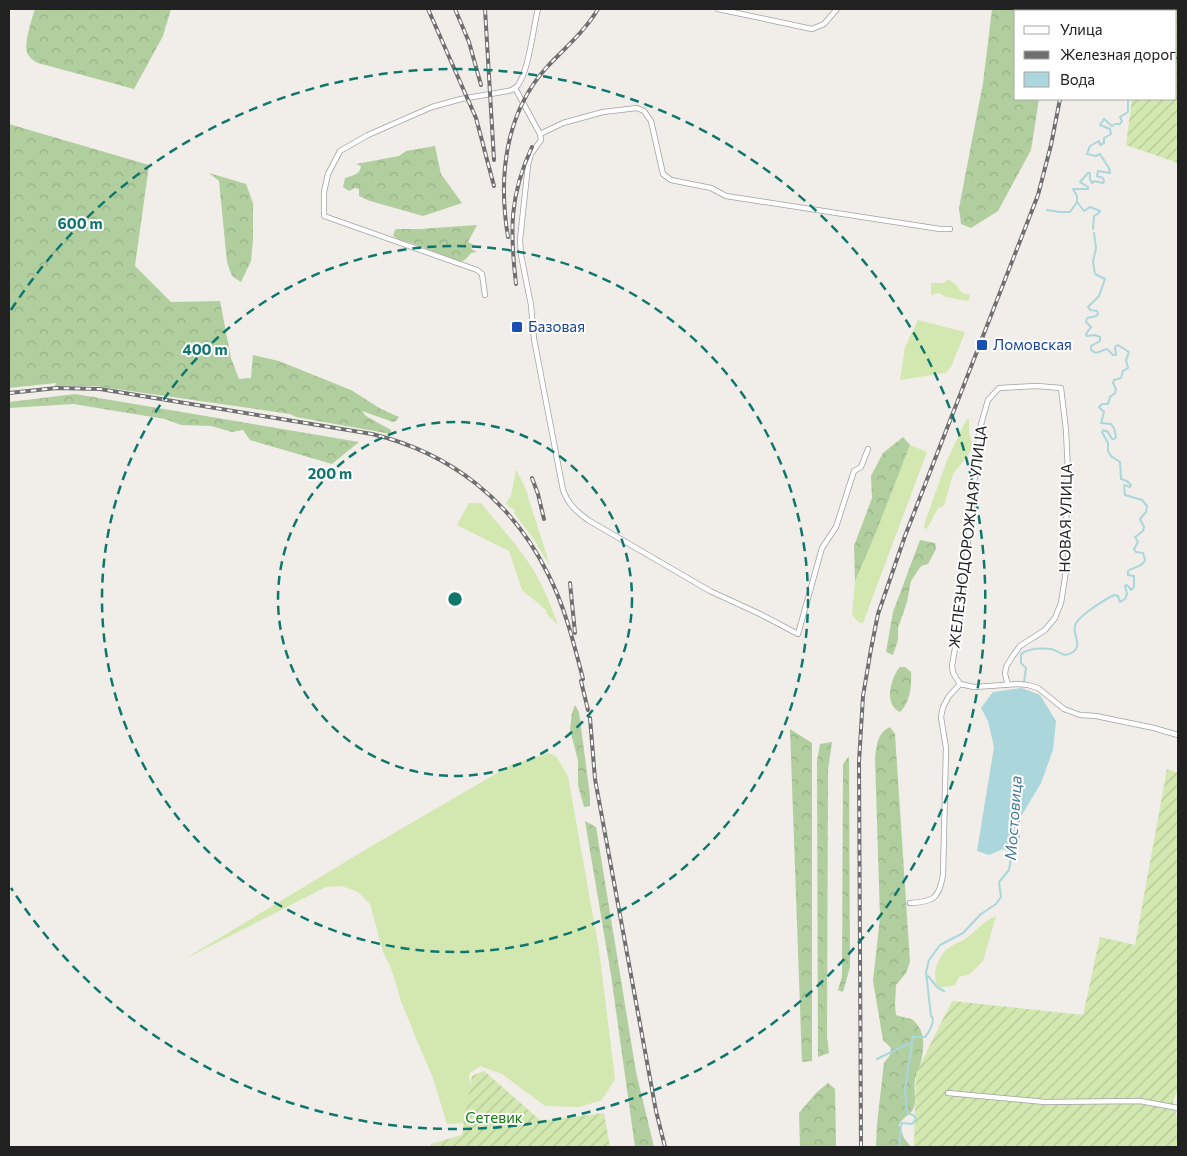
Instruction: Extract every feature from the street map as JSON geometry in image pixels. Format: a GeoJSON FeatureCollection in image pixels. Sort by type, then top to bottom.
{"type":"FeatureCollection","features":[{"type":"Feature","properties":{"kind":"street"},"geometry":{"type":"LineString","coordinates":[[485,295],[482,274],[477,270],[324,216],[324,192],[328,174],[340,150],[415,113],[442,103],[508,91],[515,88],[521,80],[526,66],[538,9]]}},
{"type":"Feature","properties":{"kind":"street"},"geometry":{"type":"LineString","coordinates":[[718,9],[812,29],[824,24],[837,9]]}},
{"type":"Feature","properties":{"kind":"street"},"geometry":{"type":"LineString","coordinates":[[515,88],[540,134],[541,140],[531,154],[528,165],[520,240],[525,280],[531,305],[534,339],[565,497],[573,508],[588,520],[710,590],[798,634],[822,548],[836,527],[854,472],[861,466],[868,448]]}},
{"type":"Feature","properties":{"kind":"street"},"geometry":{"type":"LineString","coordinates":[[540,134],[571,121],[603,112],[636,108],[644,111],[652,120],[663,174],[671,180],[711,188],[726,196],[950,229]]}},
{"type":"Feature","properties":{"kind":"street","name":"ЖЕЛЕЗНОДОРОЖНАЯ УЛИЦА"},"geometry":{"type":"LineString","coordinates":[[960,684],[953,673],[952,666],[960,618],[980,428],[988,400],[999,388],[1037,386],[1061,388]]}},
{"type":"Feature","properties":{"kind":"street","name":"НОВАЯ УЛИЦА"},"geometry":{"type":"LineString","coordinates":[[1008,685],[1005,674],[1006,667],[1020,646],[1045,630],[1055,618],[1062,596],[1068,558],[1066,529],[1068,473],[1066,430],[1061,388]]}},
{"type":"Feature","properties":{"kind":"street"},"geometry":{"type":"LineString","coordinates":[[910,903],[923,902],[934,898],[940,890],[943,875],[946,748],[941,717],[949,696],[960,684],[974,687],[1028,685],[1038,688],[1064,709],[1080,715],[1154,728],[1178,736]]}},
{"type":"Feature","properties":{"kind":"street"},"geometry":{"type":"LineString","coordinates":[[948,1093],[1045,1102],[1140,1101],[1178,1108]]}},
{"type":"Feature","properties":{"kind":"green space"},"geometry":{"type":"Polygon","coordinates":[[[35,9],[171,9],[163,36],[134,89],[38,63],[33,60],[26,48],[35,9]]]}},
{"type":"Feature","properties":{"kind":"green space"},"geometry":{"type":"Polygon","coordinates":[[[992,9],[1052,9],[1014,10],[1014,100],[1039,100],[1031,150],[998,211],[971,228],[961,224],[959,208],[983,83],[992,9]]]}},
{"type":"Feature","properties":{"kind":"green space"},"geometry":{"type":"Polygon","coordinates":[[[1178,9],[1178,163],[1126,145],[1132,100],[1177,100],[1177,10],[1143,10],[1178,9]]]}},
{"type":"Feature","properties":{"kind":"green space"},"geometry":{"type":"Polygon","coordinates":[[[9,124],[149,165],[135,266],[171,302],[220,301],[231,358],[239,379],[251,378],[253,355],[279,361],[351,390],[381,409],[399,417],[393,422],[362,411],[366,416],[391,430],[391,434],[296,417],[290,414],[95,386],[55,386],[56,383],[9,388],[9,124]]]}},
{"type":"Feature","properties":{"kind":"green space"},"geometry":{"type":"Polygon","coordinates":[[[435,146],[441,174],[462,203],[423,216],[370,201],[359,196],[359,189],[355,188],[349,191],[343,187],[345,178],[359,171],[361,166],[356,164],[399,156],[406,151],[435,146]]]}},
{"type":"Feature","properties":{"kind":"green space"},"geometry":{"type":"Polygon","coordinates":[[[209,173],[246,184],[253,203],[251,261],[241,282],[232,276],[227,262],[219,181],[209,173]]]}},
{"type":"Feature","properties":{"kind":"green space"},"geometry":{"type":"Polygon","coordinates":[[[477,225],[468,242],[475,246],[471,249],[477,252],[471,253],[461,262],[393,236],[397,229],[477,225]]]}},
{"type":"Feature","properties":{"kind":"green space"},"geometry":{"type":"Polygon","coordinates":[[[948,279],[962,293],[970,295],[968,301],[946,297],[939,293],[931,295],[931,283],[944,283],[948,279]]]}},
{"type":"Feature","properties":{"kind":"green space"},"geometry":{"type":"Polygon","coordinates":[[[918,320],[965,332],[951,367],[945,373],[900,380],[905,347],[918,320]]]}},
{"type":"Feature","properties":{"kind":"green space"},"geometry":{"type":"Polygon","coordinates":[[[75,394],[359,442],[332,464],[250,440],[243,430],[232,432],[211,426],[181,425],[165,419],[73,404],[9,408],[9,402],[75,394]]]}},
{"type":"Feature","properties":{"kind":"green space"},"geometry":{"type":"Polygon","coordinates":[[[969,419],[969,434],[973,445],[968,455],[953,474],[944,506],[938,508],[927,529],[924,528],[946,463],[966,420],[969,419]]]}},
{"type":"Feature","properties":{"kind":"green space"},"geometry":{"type":"Polygon","coordinates":[[[903,437],[910,445],[855,581],[854,546],[872,498],[871,476],[883,453],[903,437]]]}},
{"type":"Feature","properties":{"kind":"green space"},"geometry":{"type":"Polygon","coordinates":[[[910,445],[927,452],[863,623],[858,622],[852,614],[855,581],[910,445]]]}},
{"type":"Feature","properties":{"kind":"green space"},"geometry":{"type":"Polygon","coordinates":[[[516,470],[525,487],[550,566],[533,538],[514,513],[515,510],[506,503],[511,496],[516,470]]]}},
{"type":"Feature","properties":{"kind":"green space"},"geometry":{"type":"Polygon","coordinates":[[[469,503],[481,503],[522,553],[541,584],[558,625],[545,612],[547,611],[545,609],[522,590],[509,551],[457,525],[469,503]]]}},
{"type":"Feature","properties":{"kind":"green space"},"geometry":{"type":"Polygon","coordinates":[[[920,540],[935,543],[936,549],[928,564],[921,566],[911,581],[907,602],[898,628],[898,640],[893,655],[886,652],[893,612],[920,540]]]}},
{"type":"Feature","properties":{"kind":"green space"},"geometry":{"type":"Polygon","coordinates":[[[900,667],[905,667],[911,672],[911,688],[906,704],[900,712],[892,703],[890,691],[894,677],[900,667]]]}},
{"type":"Feature","properties":{"kind":"green space"},"geometry":{"type":"Polygon","coordinates":[[[575,705],[579,712],[590,796],[590,806],[584,807],[578,785],[578,761],[570,729],[575,705]]]}},
{"type":"Feature","properties":{"kind":"green space"},"geometry":{"type":"Polygon","coordinates":[[[890,727],[895,734],[910,962],[906,973],[896,985],[896,1015],[914,1021],[923,1038],[921,1063],[915,1079],[914,1108],[899,1125],[904,1138],[911,1147],[876,1147],[884,1063],[890,1055],[891,1048],[883,1040],[873,981],[880,917],[875,758],[880,736],[890,727]]]}},
{"type":"Feature","properties":{"kind":"green space"},"geometry":{"type":"Polygon","coordinates":[[[790,729],[812,743],[812,1061],[802,1062],[790,729]]]}},
{"type":"Feature","properties":{"kind":"green space"},"geometry":{"type":"Polygon","coordinates":[[[832,742],[828,770],[827,1037],[829,1053],[818,1057],[817,761],[820,744],[832,742]]]}},
{"type":"Feature","properties":{"kind":"green space"},"geometry":{"type":"Polygon","coordinates":[[[548,753],[556,756],[568,776],[599,950],[615,1079],[602,1100],[579,1107],[545,1106],[502,1074],[480,1066],[469,1074],[473,1108],[466,1123],[447,1124],[433,1078],[401,1001],[391,968],[383,952],[370,904],[358,892],[342,886],[326,887],[183,960],[375,844],[511,765],[548,753]]]}},
{"type":"Feature","properties":{"kind":"green space"},"geometry":{"type":"Polygon","coordinates":[[[849,756],[850,967],[843,992],[838,990],[842,976],[843,764],[849,756]]]}},
{"type":"Feature","properties":{"kind":"green space"},"geometry":{"type":"Polygon","coordinates":[[[1167,769],[1178,773],[1178,1090],[1173,1101],[1178,1123],[1178,1147],[914,1147],[916,1073],[952,1001],[1083,1015],[1100,937],[1135,945],[1167,769]]]}},
{"type":"Feature","properties":{"kind":"green space"},"geometry":{"type":"Polygon","coordinates":[[[585,821],[596,827],[636,1072],[654,1147],[635,1147],[611,975],[585,821]]]}},
{"type":"Feature","properties":{"kind":"green space"},"geometry":{"type":"Polygon","coordinates":[[[996,916],[983,961],[970,974],[959,977],[955,985],[939,988],[936,983],[935,972],[942,955],[950,947],[996,916]]]}},
{"type":"Feature","properties":{"kind":"green space","name":"Сетевик"},"geometry":{"type":"Polygon","coordinates":[[[484,1071],[541,1121],[604,1113],[610,1147],[431,1147],[431,1144],[462,1135],[472,1076],[484,1071]]]}},
{"type":"Feature","properties":{"kind":"green space"},"geometry":{"type":"Polygon","coordinates":[[[828,1083],[835,1089],[836,1147],[800,1147],[799,1113],[816,1093],[828,1083]]]}},
{"type":"Feature","properties":{"kind":"water"},"geometry":{"type":"Polygon","coordinates":[[[1022,688],[1040,695],[1056,721],[1053,750],[1041,783],[1020,818],[1020,838],[1012,854],[1003,849],[989,855],[977,851],[994,747],[988,721],[981,708],[993,692],[1022,688]]]}},
{"type":"Feature","properties":{"kind":"waterway","name":"Мостовица"},"geometry":{"type":"LineString","coordinates":[[1093,229],[1094,216],[1100,211],[1090,207],[1084,211],[1077,202],[1077,196],[1073,189],[1088,189],[1088,187],[1080,182],[1088,173],[1090,173],[1092,183],[1094,181],[1103,183],[1103,178],[1097,176],[1098,171],[1110,173],[1100,154],[1096,156],[1087,154],[1090,146],[1099,141],[1100,145],[1104,143],[1104,138],[1111,134],[1110,129],[1100,125],[1104,119],[1112,126],[1120,124],[1122,121],[1120,117],[1128,112],[1128,100]]}},
{"type":"Feature","properties":{"kind":"waterway"},"geometry":{"type":"LineString","coordinates":[[1047,210],[1070,212],[1077,202]]}},
{"type":"Feature","properties":{"kind":"waterway","name":"Мостовица"},"geometry":{"type":"LineString","coordinates":[[1024,682],[1026,668],[1021,663],[1021,654],[1040,649],[1051,649],[1064,655],[1073,652],[1077,646],[1075,627],[1079,619],[1114,595],[1118,596],[1120,602],[1125,599],[1127,594],[1125,586],[1127,585],[1131,590],[1134,587],[1134,576],[1128,575],[1128,571],[1140,566],[1145,560],[1143,553],[1136,552],[1134,549],[1138,542],[1135,537],[1143,531],[1144,527],[1140,519],[1146,512],[1147,506],[1142,500],[1125,495],[1124,486],[1130,487],[1131,485],[1121,479],[1120,462],[1111,456],[1108,451],[1108,443],[1102,432],[1103,430],[1108,432],[1112,439],[1116,437],[1111,424],[1101,423],[1104,412],[1099,407],[1102,404],[1108,404],[1110,397],[1115,393],[1114,380],[1121,378],[1123,371],[1128,368],[1126,360],[1129,352],[1118,345],[1115,347],[1116,355],[1113,355],[1107,349],[1097,353],[1093,352],[1091,346],[1100,341],[1100,337],[1095,335],[1087,336],[1086,334],[1091,327],[1086,322],[1087,318],[1098,314],[1097,311],[1090,310],[1088,307],[1099,296],[1105,279],[1095,274],[1093,262],[1096,248],[1094,233]]}},
{"type":"Feature","properties":{"kind":"waterway","name":"Мостовица"},"geometry":{"type":"LineString","coordinates":[[899,1147],[902,1123],[912,1124],[916,1119],[913,1115],[907,1113],[905,1089],[913,1037],[925,1037],[930,1030],[933,1018],[931,1016],[926,972],[929,960],[940,945],[963,933],[981,914],[996,904],[1001,897],[999,882],[1009,870],[1012,853]]}},
{"type":"Feature","properties":{"kind":"waterway"},"geometry":{"type":"LineString","coordinates":[[928,976],[938,988],[944,991]]}},
{"type":"Feature","properties":{"kind":"waterway"},"geometry":{"type":"LineString","coordinates":[[877,1059],[912,1042]]}},
{"type":"Feature","properties":{"kind":"railway"},"geometry":{"type":"LineString","coordinates":[[428,9],[476,118],[494,186]]}},
{"type":"Feature","properties":{"kind":"railway"},"geometry":{"type":"LineString","coordinates":[[455,9],[469,42],[481,85]]}},
{"type":"Feature","properties":{"kind":"railway"},"geometry":{"type":"LineString","coordinates":[[485,9],[494,160]]}},
{"type":"Feature","properties":{"kind":"railway"},"geometry":{"type":"LineString","coordinates":[[508,237],[504,192],[505,169],[514,125],[533,85],[547,67],[581,32],[598,9]]}},
{"type":"Feature","properties":{"kind":"railway"},"geometry":{"type":"LineString","coordinates":[[861,1147],[859,762],[863,696],[871,649],[878,614],[905,536],[1038,195],[1060,100]]}},
{"type":"Feature","properties":{"kind":"railway"},"geometry":{"type":"LineString","coordinates":[[516,284],[512,231],[513,214],[519,182],[532,147]]}},
{"type":"Feature","properties":{"kind":"railway"},"geometry":{"type":"LineString","coordinates":[[9,393],[57,388],[100,389],[372,434],[401,442],[428,454],[453,467],[476,484],[516,524],[533,548],[548,574],[559,599],[583,679]]}},
{"type":"Feature","properties":{"kind":"railway"},"geometry":{"type":"LineString","coordinates":[[532,478],[544,519]]}},
{"type":"Feature","properties":{"kind":"railway"},"geometry":{"type":"LineString","coordinates":[[570,583],[575,633]]}},
{"type":"Feature","properties":{"kind":"railway"},"geometry":{"type":"LineString","coordinates":[[581,681],[588,710]]}},
{"type":"Feature","properties":{"kind":"railway"},"geometry":{"type":"LineString","coordinates":[[590,718],[595,779],[656,1111],[665,1147]]}},
{"type":"Feature","properties":{"kind":"place","name":"Базовая"},"geometry":{"type":"Point","coordinates":[517,327]}},
{"type":"Feature","properties":{"kind":"place","name":"Ломовская"},"geometry":{"type":"Point","coordinates":[982,345]}}]}
